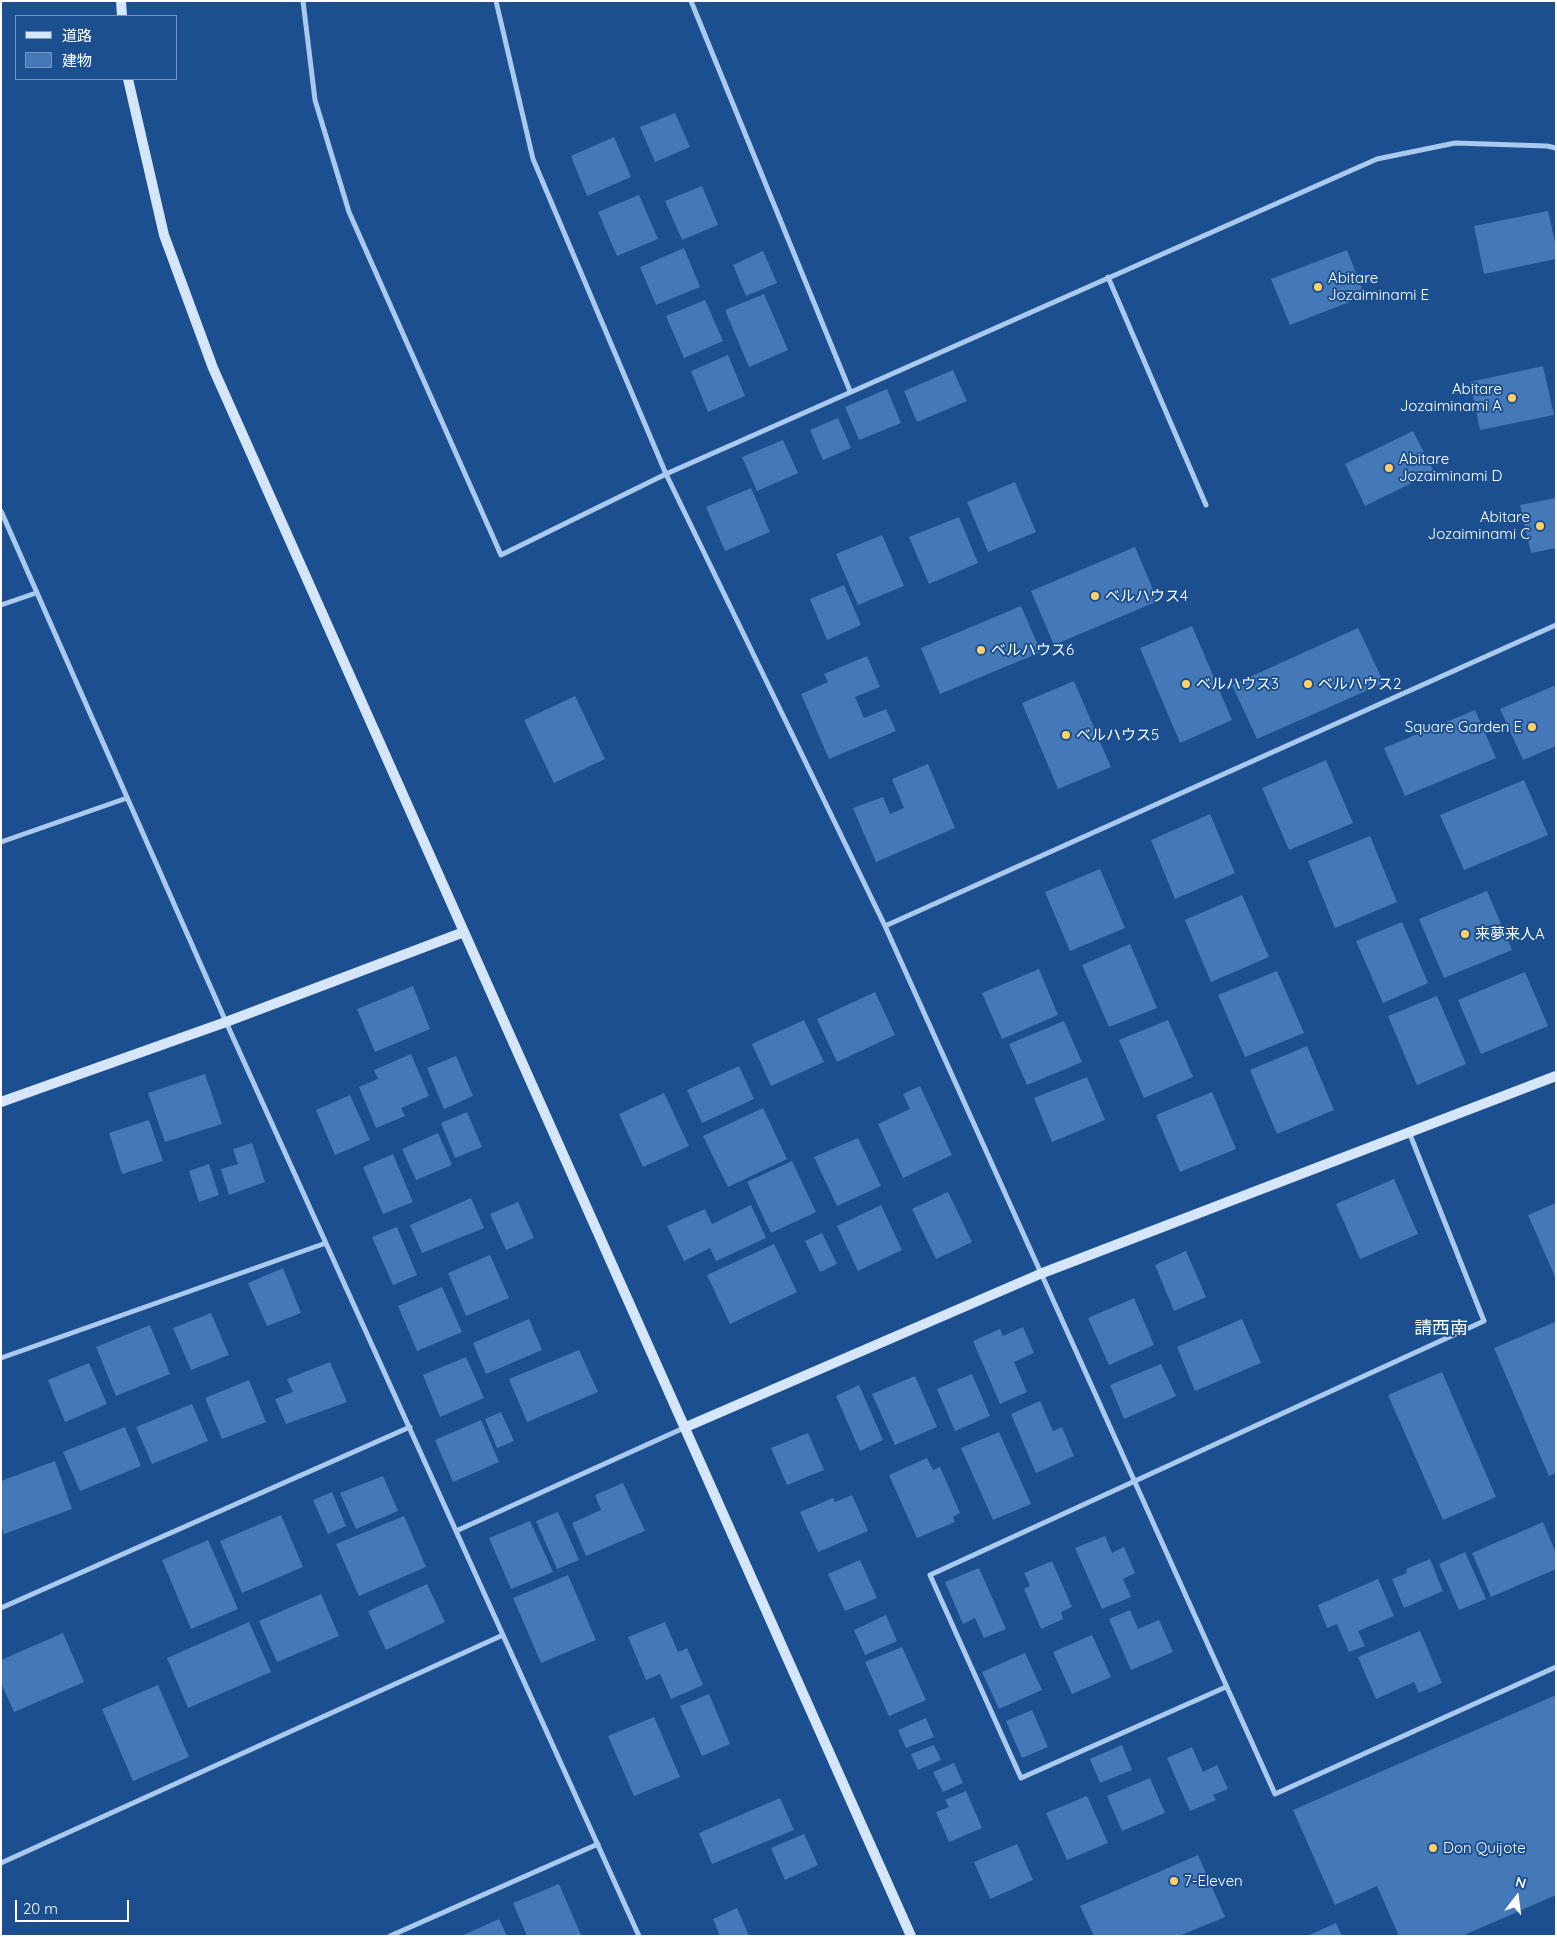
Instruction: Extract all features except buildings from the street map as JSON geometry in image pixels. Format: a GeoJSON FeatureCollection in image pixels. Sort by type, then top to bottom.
{"type":"FeatureCollection","features":[{"type":"Feature","properties":{"kind":"street"},"geometry":{"type":"LineString","coordinates":[[121,1],[122,15]]}},
{"type":"Feature","properties":{"kind":"street"},"geometry":{"type":"LineString","coordinates":[[303,1],[315,100],[349,212],[501,555],[666,474],[1377,158],[1455,143],[1547,146],[1556,148]]}},
{"type":"Feature","properties":{"kind":"street"},"geometry":{"type":"LineString","coordinates":[[496,1],[533,159],[666,474],[885,926],[1274,1794],[1556,1668]]}},
{"type":"Feature","properties":{"kind":"street"},"geometry":{"type":"LineString","coordinates":[[690,1],[850,391]]}},
{"type":"Feature","properties":{"kind":"street"},"geometry":{"type":"LineString","coordinates":[[128,80],[164,235],[213,368],[911,1936]]}},
{"type":"Feature","properties":{"kind":"street"},"geometry":{"type":"LineString","coordinates":[[1108,277],[1206,506]]}},
{"type":"Feature","properties":{"kind":"street"},"geometry":{"type":"LineString","coordinates":[[1,511],[226,1022],[639,1936]]}},
{"type":"Feature","properties":{"kind":"street"},"geometry":{"type":"LineString","coordinates":[[1,605],[36,593]]}},
{"type":"Feature","properties":{"kind":"street"},"geometry":{"type":"LineString","coordinates":[[885,926],[1556,625]]}},
{"type":"Feature","properties":{"kind":"street"},"geometry":{"type":"LineString","coordinates":[[1,842],[127,798]]}},
{"type":"Feature","properties":{"kind":"street"},"geometry":{"type":"LineString","coordinates":[[1,1102],[226,1022],[464,932]]}},
{"type":"Feature","properties":{"kind":"street"},"geometry":{"type":"LineString","coordinates":[[456,1531],[686,1427],[1040,1274],[1556,1076]]}},
{"type":"Feature","properties":{"kind":"street"},"geometry":{"type":"LineString","coordinates":[[1226,1687],[1021,1778],[930,1576],[1484,1321],[1409,1132]]}},
{"type":"Feature","properties":{"kind":"street"},"geometry":{"type":"LineString","coordinates":[[1,1358],[326,1243]]}},
{"type":"Feature","properties":{"kind":"street"},"geometry":{"type":"LineString","coordinates":[[1,1608],[410,1427]]}},
{"type":"Feature","properties":{"kind":"street"},"geometry":{"type":"LineString","coordinates":[[1,1862],[503,1635]]}},
{"type":"Feature","properties":{"kind":"street"},"geometry":{"type":"LineString","coordinates":[[390,1936],[598,1844]]}},
{"type":"Feature","properties":{"kind":"place","name":"Abitare Jozaiminami E"},"geometry":{"type":"Point","coordinates":[1318,287]}},
{"type":"Feature","properties":{"kind":"place","name":"Abitare Jozaiminami A"},"geometry":{"type":"Point","coordinates":[1512,398]}},
{"type":"Feature","properties":{"kind":"place","name":"Abitare Jozaiminami D"},"geometry":{"type":"Point","coordinates":[1389,468]}},
{"type":"Feature","properties":{"kind":"place","name":"Abitare Jozaiminami C"},"geometry":{"type":"Point","coordinates":[1540,526]}},
{"type":"Feature","properties":{"kind":"place","name":"ベルハウス4"},"geometry":{"type":"Point","coordinates":[1095,596]}},
{"type":"Feature","properties":{"kind":"place","name":"ベルハウス6"},"geometry":{"type":"Point","coordinates":[981,650]}},
{"type":"Feature","properties":{"kind":"place","name":"ベルハウス3"},"geometry":{"type":"Point","coordinates":[1186,684]}},
{"type":"Feature","properties":{"kind":"place","name":"ベルハウス2"},"geometry":{"type":"Point","coordinates":[1308,684]}},
{"type":"Feature","properties":{"kind":"place","name":"Square Garden E"},"geometry":{"type":"Point","coordinates":[1532,727]}},
{"type":"Feature","properties":{"kind":"place","name":"ベルハウス5"},"geometry":{"type":"Point","coordinates":[1066,735]}},
{"type":"Feature","properties":{"kind":"place","name":"来夢来人A"},"geometry":{"type":"Point","coordinates":[1465,934]}},
{"type":"Feature","properties":{"kind":"place","name":"Don Quijote"},"geometry":{"type":"Point","coordinates":[1433,1848]}},
{"type":"Feature","properties":{"kind":"place","name":"7-Eleven"},"geometry":{"type":"Point","coordinates":[1174,1881]}},
{"type":"Feature","properties":{"kind":"district","name":"請西南"},"geometry":{"type":"Point","coordinates":[1441,1329]}}]}
